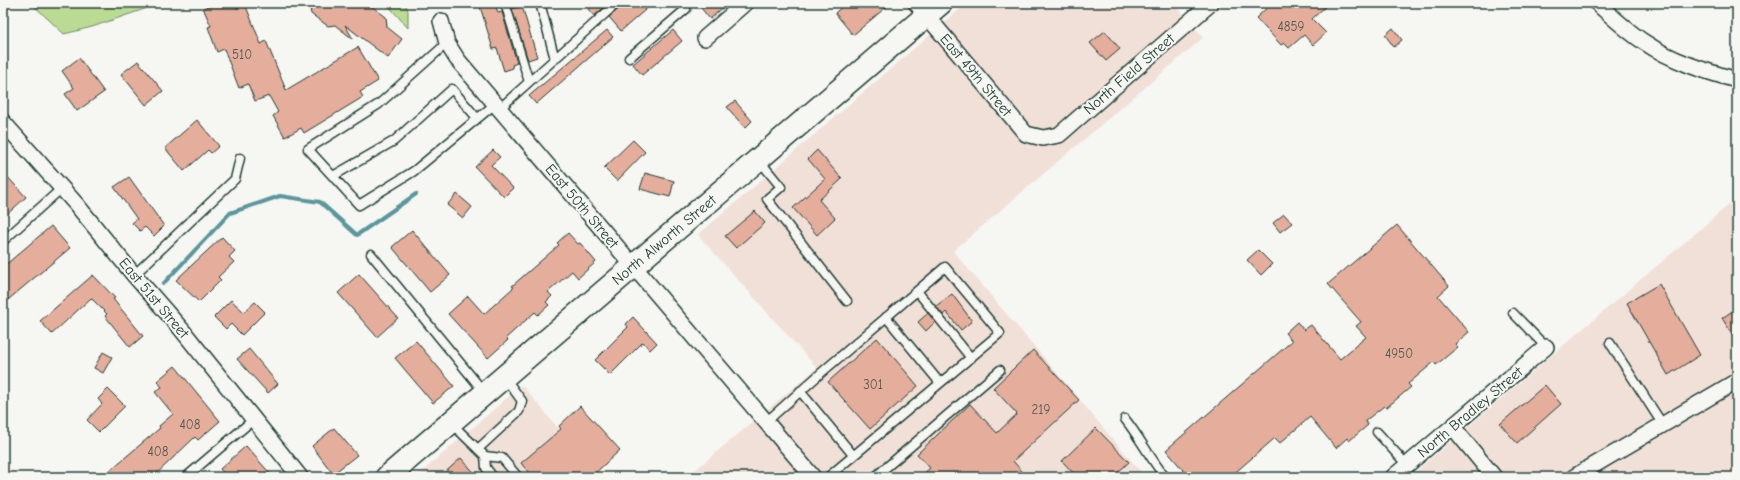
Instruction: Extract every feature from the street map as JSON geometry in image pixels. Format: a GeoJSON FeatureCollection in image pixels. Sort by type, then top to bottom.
{"type":"FeatureCollection","features":[{"type":"Feature","properties":{"kind":"street"},"geometry":{"type":"LineString","coordinates":[[705,38],[745,3]]}},
{"type":"Feature","properties":{"kind":"street","name":"North Field Street"},"geometry":{"type":"LineString","coordinates":[[1043,138],[1059,135],[1211,3]]}},
{"type":"Feature","properties":{"kind":"street"},"geometry":{"type":"LineString","coordinates":[[1597,3],[1618,23],[1643,42],[1667,56],[1699,69],[1737,80]]}},
{"type":"Feature","properties":{"kind":"street","name":"East 49th Street"},"geometry":{"type":"LineString","coordinates":[[928,7],[1026,134],[1043,138]]}},
{"type":"Feature","properties":{"kind":"street","name":"North Alworth Street"},"geometry":{"type":"LineString","coordinates":[[387,477],[632,266],[758,160],[928,7]]}},
{"type":"Feature","properties":{"kind":"street","name":"East 50th Street"},"geometry":{"type":"LineString","coordinates":[[441,21],[447,43],[457,59],[813,477]]}},
{"type":"Feature","properties":{"kind":"street","name":"East 51st Street"},"geometry":{"type":"LineString","coordinates":[[3,122],[62,188],[182,330],[300,477]]}},
{"type":"Feature","properties":{"kind":"street","name":"North Bradley Street"},"geometry":{"type":"LineString","coordinates":[[1393,477],[1546,347]]}},
{"type":"Feature","properties":{"kind":"street"},"geometry":{"type":"LineString","coordinates":[[1574,477],[1737,381]]}},
{"type":"Feature","properties":{"kind":"street"},"geometry":{"type":"LineString","coordinates":[[1452,427],[1494,477]]}},
{"type":"Feature","properties":{"kind":"lane"},"geometry":{"type":"LineString","coordinates":[[505,3],[529,82]]}},
{"type":"Feature","properties":{"kind":"lane"},"geometry":{"type":"LineString","coordinates":[[540,3],[555,59]]}},
{"type":"Feature","properties":{"kind":"lane"},"geometry":{"type":"LineString","coordinates":[[447,43],[379,104],[308,149],[360,205],[414,171],[477,118],[497,106],[529,82],[617,3]]}},
{"type":"Feature","properties":{"kind":"lane"},"geometry":{"type":"LineString","coordinates":[[630,58],[686,8],[682,3]]}},
{"type":"Feature","properties":{"kind":"lane"},"geometry":{"type":"LineString","coordinates":[[333,176],[394,141],[452,89],[477,118]]}},
{"type":"Feature","properties":{"kind":"lane"},"geometry":{"type":"LineString","coordinates":[[134,275],[235,178],[240,158]]}},
{"type":"Feature","properties":{"kind":"lane"},"geometry":{"type":"LineString","coordinates":[[758,160],[781,187],[767,200],[846,301]]}},
{"type":"Feature","properties":{"kind":"lane"},"geometry":{"type":"LineString","coordinates":[[3,241],[62,188]]}},
{"type":"Feature","properties":{"kind":"lane"},"geometry":{"type":"LineString","coordinates":[[371,254],[485,393]]}},
{"type":"Feature","properties":{"kind":"lane"},"geometry":{"type":"LineString","coordinates":[[766,422],[945,267],[1000,333],[828,477]]}},
{"type":"Feature","properties":{"kind":"lane"},"geometry":{"type":"LineString","coordinates":[[917,291],[971,358]]}},
{"type":"Feature","properties":{"kind":"lane"},"geometry":{"type":"LineString","coordinates":[[1514,313],[1546,347]]}},
{"type":"Feature","properties":{"kind":"lane"},"geometry":{"type":"LineString","coordinates":[[886,317],[940,383]]}},
{"type":"Feature","properties":{"kind":"lane"},"geometry":{"type":"LineString","coordinates":[[1610,343],[1663,424]]}},
{"type":"Feature","properties":{"kind":"lane"},"geometry":{"type":"LineString","coordinates":[[875,477],[1000,370]]}},
{"type":"Feature","properties":{"kind":"lane"},"geometry":{"type":"LineString","coordinates":[[478,449],[519,411],[522,401],[504,376]]}},
{"type":"Feature","properties":{"kind":"lane"},"geometry":{"type":"LineString","coordinates":[[800,391],[853,455]]}},
{"type":"Feature","properties":{"kind":"lane"},"geometry":{"type":"LineString","coordinates":[[186,477],[254,419]]}},
{"type":"Feature","properties":{"kind":"lane"},"geometry":{"type":"LineString","coordinates":[[1125,419],[1138,436],[1148,455],[1164,477]]}},
{"type":"Feature","properties":{"kind":"lane"},"geometry":{"type":"LineString","coordinates":[[450,422],[485,456],[502,458],[518,477]]}},
{"type":"Feature","properties":{"kind":"lane"},"geometry":{"type":"LineString","coordinates":[[1377,432],[1407,465]]}},
{"type":"Feature","properties":{"kind":"lane"},"geometry":{"type":"LineString","coordinates":[[485,456],[486,468],[493,477]]}},
{"type":"Feature","properties":{"kind":"shaded area"},"geometry":{"type":"Polygon","coordinates":[[[967,3],[1174,3],[1203,38],[953,251],[1145,477],[687,477],[817,368],[698,235],[967,3]]]}},
{"type":"Feature","properties":{"kind":"shaded area"},"geometry":{"type":"Polygon","coordinates":[[[1737,198],[1737,477],[1409,477],[1645,276],[1737,198]]]}},
{"type":"Feature","properties":{"kind":"shaded area"},"geometry":{"type":"Polygon","coordinates":[[[522,385],[599,477],[416,477],[522,385]]]}},
{"type":"Feature","properties":{"kind":"green space"},"geometry":{"type":"Polygon","coordinates":[[[31,3],[162,3],[92,27],[64,34],[31,3]]]}},
{"type":"Feature","properties":{"kind":"green space"},"geometry":{"type":"Polygon","coordinates":[[[386,3],[405,3],[408,11],[408,28],[386,3]]]}},
{"type":"Feature","properties":{"kind":"building"},"geometry":{"type":"Polygon","coordinates":[[[217,3],[234,3],[236,8],[245,4],[261,44],[266,41],[286,90],[358,47],[378,81],[360,92],[363,97],[304,133],[301,128],[285,137],[273,116],[278,112],[269,96],[255,101],[248,84],[239,88],[224,49],[217,52],[208,27],[211,26],[203,8],[217,3]]]}},
{"type":"Feature","properties":{"kind":"building"},"geometry":{"type":"Polygon","coordinates":[[[309,3],[362,3],[365,5],[370,5],[386,17],[387,27],[402,39],[388,58],[345,25],[353,39],[335,25],[328,26],[311,14],[309,3]]]}},
{"type":"Feature","properties":{"kind":"building"},"geometry":{"type":"Polygon","coordinates":[[[479,3],[495,3],[498,13],[502,12],[517,63],[512,65],[513,68],[504,71],[497,48],[493,49],[479,3]]]}},
{"type":"Feature","properties":{"kind":"building"},"geometry":{"type":"Polygon","coordinates":[[[595,3],[609,3],[594,16],[588,9],[595,3]]]}},
{"type":"Feature","properties":{"kind":"building"},"geometry":{"type":"Polygon","coordinates":[[[622,3],[653,3],[621,31],[609,17],[621,7],[622,3]]]}},
{"type":"Feature","properties":{"kind":"building"},"geometry":{"type":"Polygon","coordinates":[[[707,3],[728,3],[710,19],[701,8],[707,3]]]}},
{"type":"Feature","properties":{"kind":"building"},"geometry":{"type":"Polygon","coordinates":[[[846,3],[891,3],[853,35],[835,13],[846,3]]]}},
{"type":"Feature","properties":{"kind":"building"},"geometry":{"type":"Polygon","coordinates":[[[1272,3],[1329,3],[1312,19],[1326,33],[1313,45],[1304,35],[1289,48],[1284,43],[1281,45],[1256,18],[1272,3]]]}},
{"type":"Feature","properties":{"kind":"building"},"geometry":{"type":"Polygon","coordinates":[[[522,6],[537,57],[528,60],[512,9],[522,6]]]}},
{"type":"Feature","properties":{"kind":"building"},"geometry":{"type":"Polygon","coordinates":[[[1393,28],[1402,40],[1394,47],[1385,35],[1393,28]]]}},
{"type":"Feature","properties":{"kind":"building"},"geometry":{"type":"Polygon","coordinates":[[[607,30],[613,37],[536,104],[529,96],[607,30]]]}},
{"type":"Feature","properties":{"kind":"building"},"geometry":{"type":"Polygon","coordinates":[[[673,30],[682,41],[642,75],[633,64],[673,30]]]}},
{"type":"Feature","properties":{"kind":"building"},"geometry":{"type":"Polygon","coordinates":[[[1105,31],[1120,49],[1106,61],[1090,43],[1105,31]]]}},
{"type":"Feature","properties":{"kind":"building"},"geometry":{"type":"Polygon","coordinates":[[[79,58],[104,92],[77,111],[65,94],[74,88],[62,71],[79,58]]]}},
{"type":"Feature","properties":{"kind":"building"},"geometry":{"type":"Polygon","coordinates":[[[138,61],[163,91],[146,105],[121,74],[138,61]]]}},
{"type":"Feature","properties":{"kind":"building"},"geometry":{"type":"Polygon","coordinates":[[[735,101],[752,121],[745,128],[727,107],[735,101]]]}},
{"type":"Feature","properties":{"kind":"building"},"geometry":{"type":"Polygon","coordinates":[[[197,120],[219,146],[211,153],[208,150],[184,171],[165,148],[197,120]]]}},
{"type":"Feature","properties":{"kind":"building"},"geometry":{"type":"Polygon","coordinates":[[[633,140],[645,152],[617,181],[604,168],[633,140]]]}},
{"type":"Feature","properties":{"kind":"building"},"geometry":{"type":"Polygon","coordinates":[[[493,150],[500,157],[491,165],[513,188],[504,197],[475,167],[493,150]]]}},
{"type":"Feature","properties":{"kind":"building"},"geometry":{"type":"Polygon","coordinates":[[[817,150],[842,179],[819,200],[835,218],[817,235],[793,208],[825,179],[808,159],[817,150]]]}},
{"type":"Feature","properties":{"kind":"building"},"geometry":{"type":"Polygon","coordinates":[[[3,172],[26,197],[3,218],[3,172]]]}},
{"type":"Feature","properties":{"kind":"building"},"geometry":{"type":"Polygon","coordinates":[[[645,173],[674,181],[670,197],[640,189],[645,173]]]}},
{"type":"Feature","properties":{"kind":"building"},"geometry":{"type":"Polygon","coordinates":[[[129,177],[164,226],[154,236],[145,227],[140,231],[132,223],[137,219],[114,187],[129,177]]]}},
{"type":"Feature","properties":{"kind":"building"},"geometry":{"type":"Polygon","coordinates":[[[457,194],[472,207],[463,218],[447,205],[457,194]]]}},
{"type":"Feature","properties":{"kind":"building"},"geometry":{"type":"Polygon","coordinates":[[[755,211],[765,223],[736,248],[725,236],[755,211]]]}},
{"type":"Feature","properties":{"kind":"building"},"geometry":{"type":"Polygon","coordinates":[[[1284,214],[1292,223],[1280,232],[1273,223],[1284,214]]]}},
{"type":"Feature","properties":{"kind":"building"},"geometry":{"type":"Polygon","coordinates":[[[1397,225],[1449,286],[1438,296],[1469,332],[1455,344],[1458,347],[1436,365],[1434,362],[1408,384],[1411,387],[1386,408],[1384,406],[1365,421],[1368,425],[1349,441],[1347,438],[1336,448],[1310,417],[1280,443],[1275,438],[1230,477],[1189,477],[1166,450],[1292,341],[1285,333],[1297,322],[1304,330],[1311,325],[1340,359],[1366,337],[1356,326],[1361,322],[1328,284],[1397,225]]]}},
{"type":"Feature","properties":{"kind":"building"},"geometry":{"type":"Polygon","coordinates":[[[51,226],[70,248],[3,304],[3,267],[51,226]]]}},
{"type":"Feature","properties":{"kind":"building"},"geometry":{"type":"Polygon","coordinates":[[[412,230],[450,275],[430,292],[392,247],[412,230]]]}},
{"type":"Feature","properties":{"kind":"building"},"geometry":{"type":"Polygon","coordinates":[[[568,233],[578,244],[580,243],[596,262],[578,278],[572,271],[548,292],[552,296],[546,302],[549,305],[538,315],[535,312],[506,338],[508,340],[488,358],[448,314],[468,296],[484,314],[514,287],[512,286],[559,245],[557,243],[568,233]]]}},
{"type":"Feature","properties":{"kind":"building"},"geometry":{"type":"Polygon","coordinates":[[[222,237],[235,251],[229,257],[234,262],[218,277],[221,280],[199,302],[176,280],[222,237]]]}},
{"type":"Feature","properties":{"kind":"building"},"geometry":{"type":"Polygon","coordinates":[[[1258,250],[1272,264],[1261,275],[1247,260],[1258,250]]]}},
{"type":"Feature","properties":{"kind":"building"},"geometry":{"type":"Polygon","coordinates":[[[359,274],[398,318],[377,337],[338,293],[359,274]]]}},
{"type":"Feature","properties":{"kind":"building"},"geometry":{"type":"Polygon","coordinates":[[[93,275],[115,298],[113,299],[143,336],[130,347],[105,316],[107,314],[91,298],[52,334],[40,321],[93,275]]]}},
{"type":"Feature","properties":{"kind":"building"},"geometry":{"type":"Polygon","coordinates":[[[1659,284],[1700,355],[1668,375],[1627,303],[1659,284]]]}},
{"type":"Feature","properties":{"kind":"building"},"geometry":{"type":"Polygon","coordinates":[[[952,294],[972,321],[961,330],[946,312],[943,315],[936,306],[952,294]]]}},
{"type":"Feature","properties":{"kind":"building"},"geometry":{"type":"Polygon","coordinates":[[[231,300],[244,312],[255,302],[265,312],[242,335],[231,324],[226,329],[214,317],[231,300]]]}},
{"type":"Feature","properties":{"kind":"building"},"geometry":{"type":"Polygon","coordinates":[[[1737,308],[1737,342],[1722,318],[1737,308]]]}},
{"type":"Feature","properties":{"kind":"building"},"geometry":{"type":"Polygon","coordinates":[[[928,313],[935,322],[926,331],[918,322],[928,313]]]}},
{"type":"Feature","properties":{"kind":"building"},"geometry":{"type":"Polygon","coordinates":[[[633,317],[657,343],[650,350],[643,342],[610,375],[595,360],[628,327],[626,324],[633,317]]]}},
{"type":"Feature","properties":{"kind":"building"},"geometry":{"type":"Polygon","coordinates":[[[877,338],[918,386],[870,429],[828,382],[877,338]]]}},
{"type":"Feature","properties":{"kind":"building"},"geometry":{"type":"Polygon","coordinates":[[[416,341],[454,386],[433,403],[395,358],[416,341]]]}},
{"type":"Feature","properties":{"kind":"building"},"geometry":{"type":"Polygon","coordinates":[[[249,349],[278,384],[268,393],[237,359],[249,349]]]}},
{"type":"Feature","properties":{"kind":"building"},"geometry":{"type":"Polygon","coordinates":[[[1033,350],[1079,400],[1013,461],[1027,477],[920,477],[930,468],[917,454],[970,404],[997,433],[1017,414],[993,388],[1033,350]]]}},
{"type":"Feature","properties":{"kind":"building"},"geometry":{"type":"Polygon","coordinates":[[[103,352],[112,357],[103,373],[94,368],[103,352]]]}},
{"type":"Feature","properties":{"kind":"building"},"geometry":{"type":"Polygon","coordinates":[[[175,366],[220,421],[198,440],[195,437],[153,477],[102,477],[160,428],[159,426],[173,414],[155,392],[162,387],[157,381],[175,366]]]}},
{"type":"Feature","properties":{"kind":"building"},"geometry":{"type":"Polygon","coordinates":[[[1545,385],[1561,404],[1517,443],[1500,424],[1545,385]]]}},
{"type":"Feature","properties":{"kind":"building"},"geometry":{"type":"Polygon","coordinates":[[[108,389],[125,406],[99,432],[87,420],[102,404],[98,399],[108,389]]]}},
{"type":"Feature","properties":{"kind":"building"},"geometry":{"type":"Polygon","coordinates":[[[580,406],[620,450],[591,477],[532,477],[521,463],[561,429],[559,426],[580,406]]]}},
{"type":"Feature","properties":{"kind":"building"},"geometry":{"type":"Polygon","coordinates":[[[334,428],[357,455],[333,474],[312,446],[334,428]]]}},
{"type":"Feature","properties":{"kind":"building"},"geometry":{"type":"Polygon","coordinates":[[[1096,428],[1129,462],[1113,477],[1077,477],[1062,461],[1096,428]]]}},
{"type":"Feature","properties":{"kind":"building"},"geometry":{"type":"Polygon","coordinates":[[[246,446],[273,477],[227,477],[220,469],[246,446]]]}},
{"type":"Feature","properties":{"kind":"building"},"geometry":{"type":"Polygon","coordinates":[[[461,458],[478,477],[440,477],[461,458]]]}},
{"type":"Feature","properties":{"kind":"waterway"},"geometry":{"type":"LineString","coordinates":[[163,284],[230,213],[280,196],[320,202],[357,235],[416,194]]}}]}
